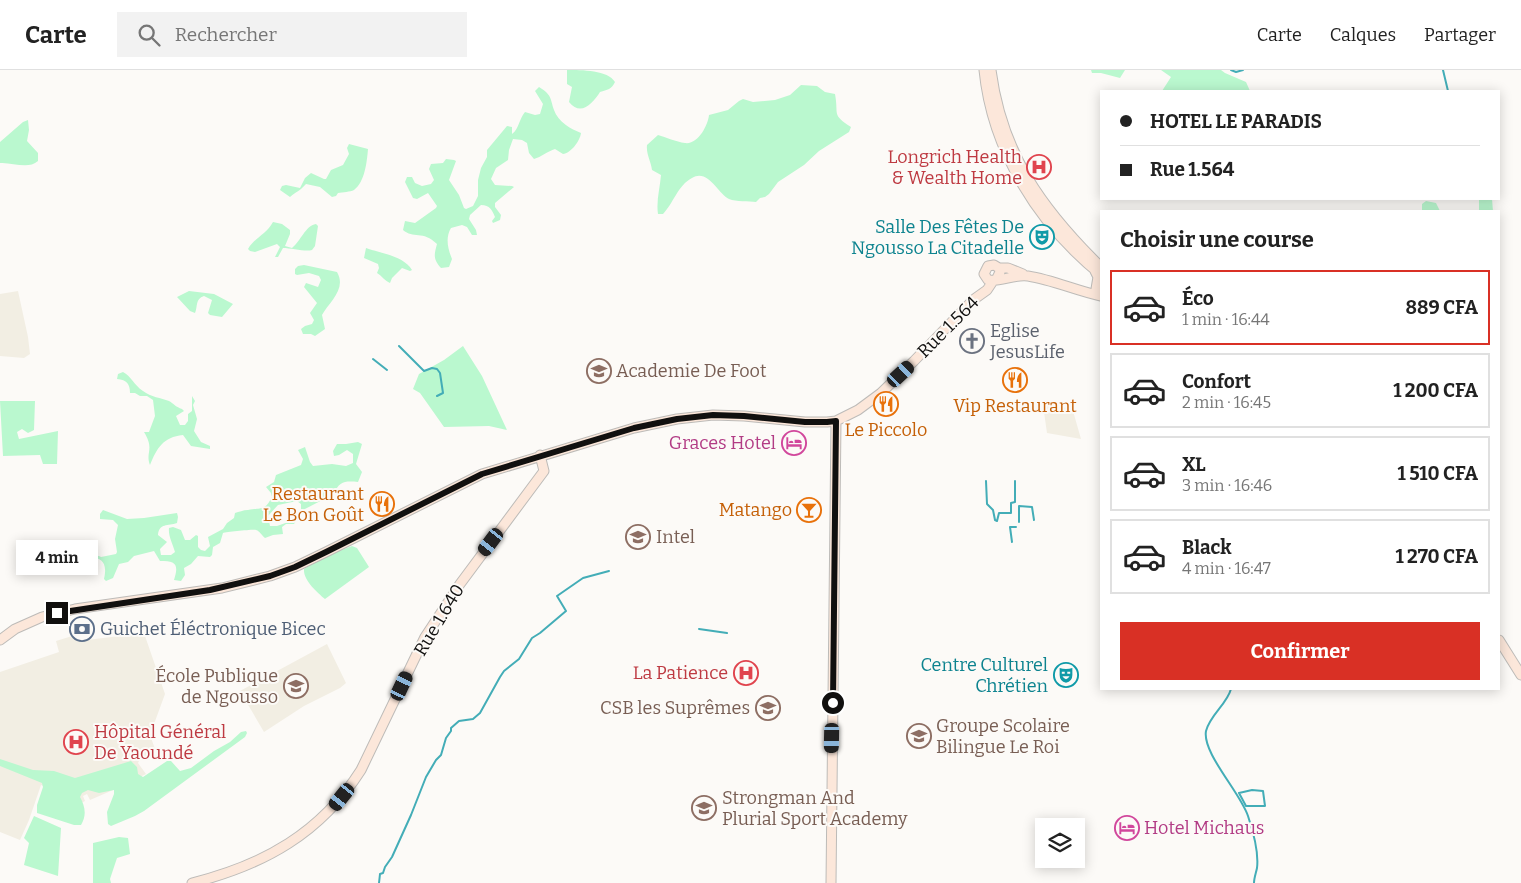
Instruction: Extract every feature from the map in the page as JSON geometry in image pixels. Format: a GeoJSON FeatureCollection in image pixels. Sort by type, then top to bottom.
{"type":"FeatureCollection","features":[{"type":"Feature","properties":{"kind":"main road"},"geometry":{"type":"LineString","coordinates":[[984,70],[993,116],[1009,158],[1047,222],[1099,271],[1099,291],[1086,293],[994,265],[988,266],[984,270],[991,279],[1028,276]]}},
{"type":"Feature","properties":{"kind":"main road"},"geometry":{"type":"LineString","coordinates":[[991,70],[999,110],[1011,146],[1039,196],[1062,227],[1069,241]]}},
{"type":"Feature","properties":{"kind":"main road","name":"Rue 1.564"},"geometry":{"type":"LineString","coordinates":[[0,640],[15,629],[42,616],[75,609],[222,588],[270,576],[295,567],[482,474],[634,428],[677,419],[713,415],[805,422],[836,421],[858,410],[881,393],[973,300],[991,279],[1000,272],[999,268]]}},
{"type":"Feature","properties":{"kind":"main road"},"geometry":{"type":"LineString","coordinates":[[830,883],[836,421]]}},
{"type":"Feature","properties":{"kind":"main road","name":"Rue 1.640"},"geometry":{"type":"LineString","coordinates":[[192,883],[233,871],[269,856],[321,820],[349,789],[362,770],[425,636],[460,584],[544,471],[540,455]]}},
{"type":"Feature","properties":{"kind":"main road"},"geometry":{"type":"LineString","coordinates":[[1500,642],[1521,675]]}},
{"type":"Feature","properties":{"kind":"shaded area"},"geometry":{"type":"Polygon","coordinates":[[[18,291],[30,354],[24,358],[0,356],[0,294],[18,291]]]}},
{"type":"Feature","properties":{"kind":"shaded area"},"geometry":{"type":"Polygon","coordinates":[[[1043,405],[1069,408],[1073,411],[1081,439],[1047,433],[1043,405]]]}},
{"type":"Feature","properties":{"kind":"shaded area","name":"Hôpital Général De Yaoundé"},"geometry":{"type":"Polygon","coordinates":[[[85,632],[87,640],[144,633],[165,694],[150,735],[155,749],[149,760],[140,759],[138,763],[146,774],[90,800],[87,794],[83,796],[85,801],[81,803],[80,800],[41,785],[20,840],[0,832],[0,672],[59,652],[56,641],[85,632]]]}},
{"type":"Feature","properties":{"kind":"shaded area","name":"École Publique de Ngousso"},"geometry":{"type":"Polygon","coordinates":[[[327,644],[346,683],[340,688],[304,706],[264,732],[240,691],[327,644]]]}},
{"type":"Feature","properties":{"kind":"green space"},"geometry":{"type":"Polygon","coordinates":[[[567,70],[601,73],[612,78],[615,82],[611,88],[600,92],[586,107],[578,108],[569,102],[572,87],[567,84],[567,70]]]}},
{"type":"Feature","properties":{"kind":"green space"},"geometry":{"type":"Polygon","coordinates":[[[1091,70],[1125,70],[1120,78],[1101,73],[1092,73],[1091,70]]]}},
{"type":"Feature","properties":{"kind":"green space"},"geometry":{"type":"Polygon","coordinates":[[[1161,70],[1221,70],[1246,82],[1250,90],[1163,90],[1171,77],[1161,70]]]}},
{"type":"Feature","properties":{"kind":"green space"},"geometry":{"type":"Polygon","coordinates":[[[801,85],[817,86],[825,92],[835,94],[837,114],[851,127],[849,132],[819,151],[804,165],[778,182],[769,194],[756,202],[729,199],[708,179],[698,176],[687,181],[663,214],[658,214],[661,175],[652,170],[647,145],[658,135],[678,142],[690,143],[701,134],[707,124],[709,115],[728,110],[743,99],[753,102],[775,100],[790,95],[801,85]]]}},
{"type":"Feature","properties":{"kind":"green space"},"geometry":{"type":"Polygon","coordinates":[[[539,87],[548,95],[558,118],[569,127],[581,133],[579,140],[566,153],[563,154],[555,149],[534,159],[529,153],[527,143],[522,140],[513,139],[508,160],[496,168],[491,179],[495,185],[514,187],[495,203],[495,207],[501,215],[500,220],[493,223],[492,221],[495,217],[492,210],[487,206],[481,205],[470,215],[469,219],[477,235],[472,235],[467,227],[462,225],[451,228],[448,244],[452,259],[449,267],[441,268],[435,257],[437,244],[427,237],[407,233],[403,230],[405,221],[415,223],[437,206],[428,193],[417,199],[413,198],[405,182],[407,177],[412,177],[415,183],[422,186],[431,184],[434,180],[429,169],[431,164],[443,163],[446,159],[454,160],[456,161],[449,180],[459,195],[464,208],[473,206],[478,196],[478,180],[481,168],[487,157],[487,150],[507,126],[512,127],[512,134],[514,132],[525,112],[535,115],[540,114],[543,104],[535,91],[539,87]]]}},
{"type":"Feature","properties":{"kind":"green space"},"geometry":{"type":"Polygon","coordinates":[[[28,120],[27,141],[38,153],[38,161],[30,165],[0,163],[0,142],[23,122],[28,120]]]}},
{"type":"Feature","properties":{"kind":"green space"},"geometry":{"type":"Polygon","coordinates":[[[349,144],[368,149],[363,177],[354,190],[338,193],[332,197],[320,187],[306,184],[290,197],[280,190],[282,186],[286,185],[300,188],[305,178],[311,173],[326,179],[331,170],[343,165],[349,154],[347,148],[349,144]]]}},
{"type":"Feature","properties":{"kind":"green space"},"geometry":{"type":"Polygon","coordinates":[[[1479,200],[1492,200],[1493,210],[1479,210],[1479,200]]]}},
{"type":"Feature","properties":{"kind":"green space"},"geometry":{"type":"Polygon","coordinates":[[[1426,201],[1436,203],[1440,210],[1422,210],[1422,204],[1426,201]]]}},
{"type":"Feature","properties":{"kind":"green space"},"geometry":{"type":"Polygon","coordinates":[[[273,222],[282,224],[290,230],[285,246],[292,248],[312,225],[316,224],[318,226],[315,246],[312,250],[283,248],[278,257],[275,257],[280,247],[277,244],[255,252],[250,251],[248,249],[251,245],[273,222]]]}},
{"type":"Feature","properties":{"kind":"green space"},"geometry":{"type":"Polygon","coordinates":[[[366,248],[398,258],[412,270],[402,268],[392,278],[390,283],[377,273],[378,264],[364,258],[366,248]]]}},
{"type":"Feature","properties":{"kind":"green space"},"geometry":{"type":"Polygon","coordinates":[[[304,265],[337,272],[340,278],[336,295],[322,315],[325,329],[315,336],[303,334],[301,329],[312,324],[314,320],[310,313],[317,303],[304,287],[306,283],[318,287],[321,280],[319,276],[309,273],[295,274],[295,269],[298,266],[304,265]]]}},
{"type":"Feature","properties":{"kind":"green space"},"geometry":{"type":"Polygon","coordinates":[[[189,291],[214,294],[233,304],[222,317],[210,315],[208,313],[212,300],[204,296],[198,301],[195,313],[190,311],[177,297],[189,291]]]}},
{"type":"Feature","properties":{"kind":"green space"},"geometry":{"type":"Polygon","coordinates":[[[463,346],[482,376],[507,430],[489,426],[444,427],[420,393],[413,389],[419,374],[444,360],[463,346]]]}},
{"type":"Feature","properties":{"kind":"green space"},"geometry":{"type":"Polygon","coordinates":[[[123,372],[146,393],[169,401],[182,409],[184,411],[176,416],[180,425],[185,425],[188,421],[188,414],[192,411],[192,396],[195,401],[193,405],[197,419],[194,431],[201,442],[210,446],[210,449],[191,446],[183,435],[176,436],[162,444],[155,453],[150,465],[148,457],[149,443],[144,432],[149,432],[155,416],[153,400],[147,396],[130,393],[127,383],[117,379],[118,374],[123,372]]]}},
{"type":"Feature","properties":{"kind":"green space"},"geometry":{"type":"Polygon","coordinates":[[[0,401],[35,401],[34,430],[28,433],[22,429],[17,432],[19,439],[58,431],[57,464],[43,464],[40,455],[3,456],[0,401]]]}},
{"type":"Feature","properties":{"kind":"green space"},"geometry":{"type":"Polygon","coordinates":[[[358,442],[362,444],[356,464],[362,472],[358,482],[340,484],[334,494],[303,510],[301,509],[301,504],[297,501],[278,505],[268,516],[270,526],[296,521],[294,524],[286,524],[282,527],[283,534],[265,538],[256,530],[223,533],[220,543],[213,547],[210,557],[198,556],[191,564],[184,568],[185,575],[181,581],[174,580],[175,564],[160,561],[154,551],[134,556],[128,562],[119,564],[113,578],[106,581],[104,579],[104,563],[100,560],[67,553],[68,546],[78,545],[89,555],[101,557],[116,554],[115,539],[118,525],[113,520],[100,519],[100,514],[103,510],[127,519],[177,513],[177,523],[160,528],[158,535],[167,542],[160,549],[161,555],[171,555],[175,552],[169,531],[169,528],[173,527],[181,530],[185,540],[190,540],[196,535],[198,536],[198,547],[205,551],[210,546],[208,537],[223,529],[234,518],[235,513],[262,508],[267,505],[272,497],[266,487],[274,482],[276,475],[301,465],[303,459],[298,450],[305,447],[313,466],[332,464],[346,466],[353,463],[353,454],[347,450],[334,456],[333,451],[337,444],[358,442]]]}},
{"type":"Feature","properties":{"kind":"green space"},"geometry":{"type":"Polygon","coordinates":[[[352,546],[357,548],[369,567],[325,599],[308,581],[304,569],[321,558],[352,546]]]}},
{"type":"Feature","properties":{"kind":"green space"},"geometry":{"type":"Polygon","coordinates":[[[246,731],[245,737],[144,811],[111,826],[108,824],[107,812],[114,790],[99,793],[88,790],[82,793],[80,797],[84,807],[84,818],[81,825],[74,825],[37,813],[37,805],[43,787],[42,783],[0,766],[0,759],[33,770],[54,771],[75,778],[131,761],[137,767],[138,774],[143,777],[167,761],[171,761],[180,771],[191,768],[230,742],[241,732],[246,731]]]}},
{"type":"Feature","properties":{"kind":"green space"},"geometry":{"type":"Polygon","coordinates":[[[34,816],[61,828],[58,876],[24,865],[29,843],[24,838],[34,816]]]}},
{"type":"Feature","properties":{"kind":"green space"},"geometry":{"type":"Polygon","coordinates":[[[119,837],[128,838],[130,854],[117,858],[110,879],[111,883],[93,883],[93,843],[119,837]]]}},
{"type":"Feature","properties":{"kind":"waterway"},"geometry":{"type":"LineString","coordinates":[[1231,70],[1236,72],[1243,70]]}},
{"type":"Feature","properties":{"kind":"waterway"},"geometry":{"type":"LineString","coordinates":[[1443,70],[1448,90]]}},
{"type":"Feature","properties":{"kind":"waterway"},"geometry":{"type":"LineString","coordinates":[[399,346],[424,371],[432,368],[437,369],[440,373],[443,393],[437,396]]}},
{"type":"Feature","properties":{"kind":"waterway"},"geometry":{"type":"LineString","coordinates":[[373,359],[387,370]]}},
{"type":"Feature","properties":{"kind":"waterway"},"geometry":{"type":"LineString","coordinates":[[986,481],[987,504],[993,510],[995,520],[997,521],[999,513],[1011,513],[1011,503],[1015,502],[1015,481]]}},
{"type":"Feature","properties":{"kind":"waterway"},"geometry":{"type":"LineString","coordinates":[[1019,522],[1019,506],[1032,507],[1034,520]]}},
{"type":"Feature","properties":{"kind":"waterway"},"geometry":{"type":"LineString","coordinates":[[1012,542],[1010,527],[1016,527]]}},
{"type":"Feature","properties":{"kind":"waterway"},"geometry":{"type":"LineString","coordinates":[[379,883],[380,874],[383,873],[392,857],[426,777],[441,755],[451,728],[459,721],[473,719],[480,713],[504,671],[519,659],[532,638],[566,611],[557,596],[583,578],[609,571]]}},
{"type":"Feature","properties":{"kind":"waterway"},"geometry":{"type":"LineString","coordinates":[[699,629],[727,633]]}},
{"type":"Feature","properties":{"kind":"waterway"},"geometry":{"type":"LineString","coordinates":[[1231,690],[1226,700],[1208,725],[1206,740],[1215,761],[1238,796],[1248,816],[1254,835],[1257,855],[1254,883]]}},
{"type":"Feature","properties":{"kind":"waterway"},"geometry":{"type":"LineString","coordinates":[[1252,790],[1263,791],[1265,806],[1246,806],[1239,793],[1252,790]]}},
{"type":"Feature","properties":{"kind":"place","name":"Longrich Health & Wealth Home"},"geometry":{"type":"Point","coordinates":[1039,167]}},
{"type":"Feature","properties":{"kind":"place","name":"Salle Des Fêtes De Ngousso La Citadelle"},"geometry":{"type":"Point","coordinates":[1042,237]}},
{"type":"Feature","properties":{"kind":"place","name":"Eglise JesusLife"},"geometry":{"type":"Point","coordinates":[972,341]}},
{"type":"Feature","properties":{"kind":"place","name":"Academie De Foot"},"geometry":{"type":"Point","coordinates":[599,371]}},
{"type":"Feature","properties":{"kind":"place","name":"Vip Restaurant"},"geometry":{"type":"Point","coordinates":[1015,380]}},
{"type":"Feature","properties":{"kind":"place","name":"Le Piccolo"},"geometry":{"type":"Point","coordinates":[886,404]}},
{"type":"Feature","properties":{"kind":"place","name":"Graces Hotel"},"geometry":{"type":"Point","coordinates":[794,443]}},
{"type":"Feature","properties":{"kind":"place","name":"Restaurant Le Bon Goût"},"geometry":{"type":"Point","coordinates":[382,504]}},
{"type":"Feature","properties":{"kind":"place","name":"Matango"},"geometry":{"type":"Point","coordinates":[809,510]}},
{"type":"Feature","properties":{"kind":"place","name":"Intel"},"geometry":{"type":"Point","coordinates":[638,537]}},
{"type":"Feature","properties":{"kind":"place","name":"Guichet Éléctronique Bicec"},"geometry":{"type":"Point","coordinates":[82,629]}},
{"type":"Feature","properties":{"kind":"place","name":"La Patience"},"geometry":{"type":"Point","coordinates":[746,673]}},
{"type":"Feature","properties":{"kind":"place","name":"Centre Culturel Chrétien"},"geometry":{"type":"Point","coordinates":[1066,675]}},
{"type":"Feature","properties":{"kind":"place","name":"École Publique de Ngousso"},"geometry":{"type":"Point","coordinates":[296,686]}},
{"type":"Feature","properties":{"kind":"place","name":"CSB les Suprêmes"},"geometry":{"type":"Point","coordinates":[768,708]}},
{"type":"Feature","properties":{"kind":"place","name":"Groupe Scolaire Bilingue Le Roi"},"geometry":{"type":"Point","coordinates":[919,736]}},
{"type":"Feature","properties":{"kind":"place","name":"Hôpital Général De Yaoundé"},"geometry":{"type":"Point","coordinates":[76,742]}},
{"type":"Feature","properties":{"kind":"place","name":"Strongman And Plurial Sport Academy"},"geometry":{"type":"Point","coordinates":[704,808]}},
{"type":"Feature","properties":{"kind":"place","name":"Hotel Michaus"},"geometry":{"type":"Point","coordinates":[1127,828]}},
{"type":"Feature","properties":{"kind":"route"},"geometry":{"type":"LineString","coordinates":[[57,613],[222,588],[270,576],[295,567],[482,474],[634,428],[664,421],[713,415],[805,422],[836,421],[833,703]]}}]}
